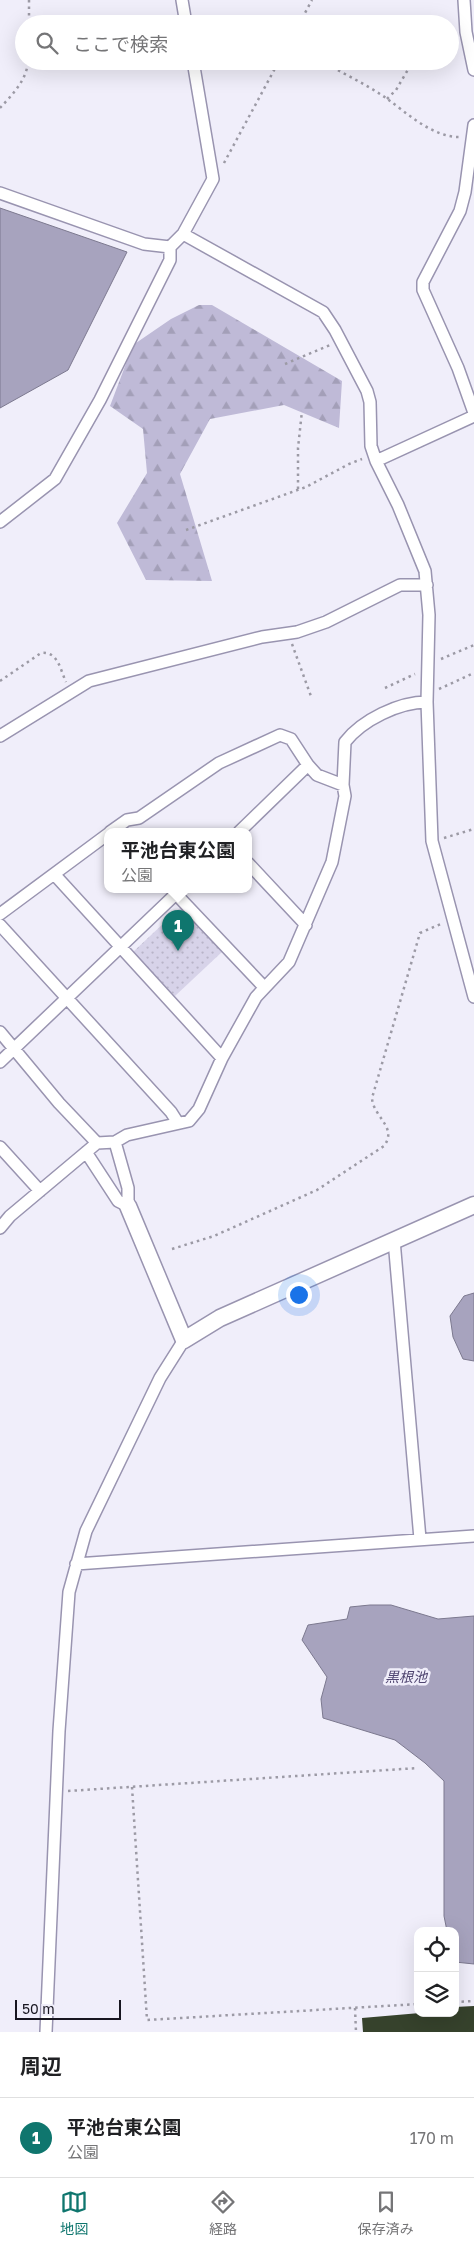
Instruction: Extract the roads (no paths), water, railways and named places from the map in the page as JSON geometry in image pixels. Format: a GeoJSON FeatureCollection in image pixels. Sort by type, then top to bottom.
{"type":"FeatureCollection","features":[{"type":"Feature","properties":{"kind":"street"},"geometry":{"type":"LineString","coordinates":[[182,0],[184,15]]}},
{"type":"Feature","properties":{"kind":"street"},"geometry":{"type":"LineString","coordinates":[[464,0],[466,32],[474,70]]}},
{"type":"Feature","properties":{"kind":"street"},"geometry":{"type":"LineString","coordinates":[[0,194],[144,244],[170,246],[183,234],[213,179],[195,70]]}},
{"type":"Feature","properties":{"kind":"street"},"geometry":{"type":"LineString","coordinates":[[375,458],[474,415],[458,368],[424,290],[423,282],[460,211],[465,192],[474,125]]}},
{"type":"Feature","properties":{"kind":"street"},"geometry":{"type":"LineString","coordinates":[[183,234],[314,306],[327,318],[368,396],[371,446],[425,571],[429,615],[428,697],[432,841],[474,997]]}},
{"type":"Feature","properties":{"kind":"street"},"geometry":{"type":"LineString","coordinates":[[0,522],[55,479],[100,400],[170,260],[170,246]]}},
{"type":"Feature","properties":{"kind":"street"},"geometry":{"type":"LineString","coordinates":[[0,736],[89,681],[262,637],[290,633],[326,622],[400,585],[427,584]]}},
{"type":"Feature","properties":{"kind":"street"},"geometry":{"type":"LineString","coordinates":[[0,1228],[10,1216],[97,1143],[115,1142],[127,1135],[188,1121],[200,1109],[222,1058],[256,997],[290,962],[332,862],[345,796],[343,785],[344,742],[371,719],[428,697]]}},
{"type":"Feature","properties":{"kind":"street"},"geometry":{"type":"LineString","coordinates":[[116,828],[127,820],[139,818],[219,763],[280,734],[291,739],[317,775],[343,785]]}},
{"type":"Feature","properties":{"kind":"street"},"geometry":{"type":"LineString","coordinates":[[243,828],[308,765]]}},
{"type":"Feature","properties":{"kind":"street"},"geometry":{"type":"LineString","coordinates":[[0,914],[104,837]]}},
{"type":"Feature","properties":{"kind":"street"},"geometry":{"type":"LineString","coordinates":[[252,867],[306,925]]}},
{"type":"Feature","properties":{"kind":"street"},"geometry":{"type":"LineString","coordinates":[[54,874],[222,1058]]}},
{"type":"Feature","properties":{"kind":"street"},"geometry":{"type":"LineString","coordinates":[[0,1062],[120,945],[177,893]]}},
{"type":"Feature","properties":{"kind":"street"},"geometry":{"type":"LineString","coordinates":[[179,893],[264,988]]}},
{"type":"Feature","properties":{"kind":"street"},"geometry":{"type":"LineString","coordinates":[[0,924],[171,1112],[178,1123]]}},
{"type":"Feature","properties":{"kind":"street"},"geometry":{"type":"LineString","coordinates":[[0,1032],[59,1103],[97,1143]]}},
{"type":"Feature","properties":{"kind":"street"},"geometry":{"type":"LineString","coordinates":[[115,1142],[128,1188],[128,1206],[184,1340]]}},
{"type":"Feature","properties":{"kind":"street"},"geometry":{"type":"LineString","coordinates":[[0,1147],[40,1191]]}},
{"type":"Feature","properties":{"kind":"street"},"geometry":{"type":"LineString","coordinates":[[86,1152],[118,1200],[128,1206]]}},
{"type":"Feature","properties":{"kind":"street"},"geometry":{"type":"LineString","coordinates":[[46,2032],[58,1792],[59,1731],[67,1613],[76,1564],[86,1532],[160,1378],[184,1340],[220,1318],[474,1205]]}},
{"type":"Feature","properties":{"kind":"street"},"geometry":{"type":"LineString","coordinates":[[394,1240],[420,1539]]}},
{"type":"Feature","properties":{"kind":"street"},"geometry":{"type":"LineString","coordinates":[[76,1564],[474,1536]]}},
{"type":"Feature","properties":{"kind":"water"},"geometry":{"type":"Polygon","coordinates":[[[0,208],[127,252],[68,370],[0,408],[0,208]]]}},
{"type":"Feature","properties":{"kind":"water"},"geometry":{"type":"Polygon","coordinates":[[[474,1293],[474,1361],[463,1359],[453,1337],[450,1316],[464,1296],[474,1293]]]}},
{"type":"Feature","properties":{"kind":"water","name":"黒根池"},"geometry":{"type":"Polygon","coordinates":[[[391,1605],[438,1619],[474,1616],[474,1964],[459,1962],[459,1927],[446,1927],[444,1916],[444,1781],[425,1763],[395,1740],[323,1718],[321,1699],[327,1677],[302,1640],[308,1625],[347,1619],[350,1607],[391,1605]]]}},
{"type":"Feature","properties":{"kind":"place","name":"平池台東公園"},"geometry":{"type":"Point","coordinates":[178,951]}}]}
